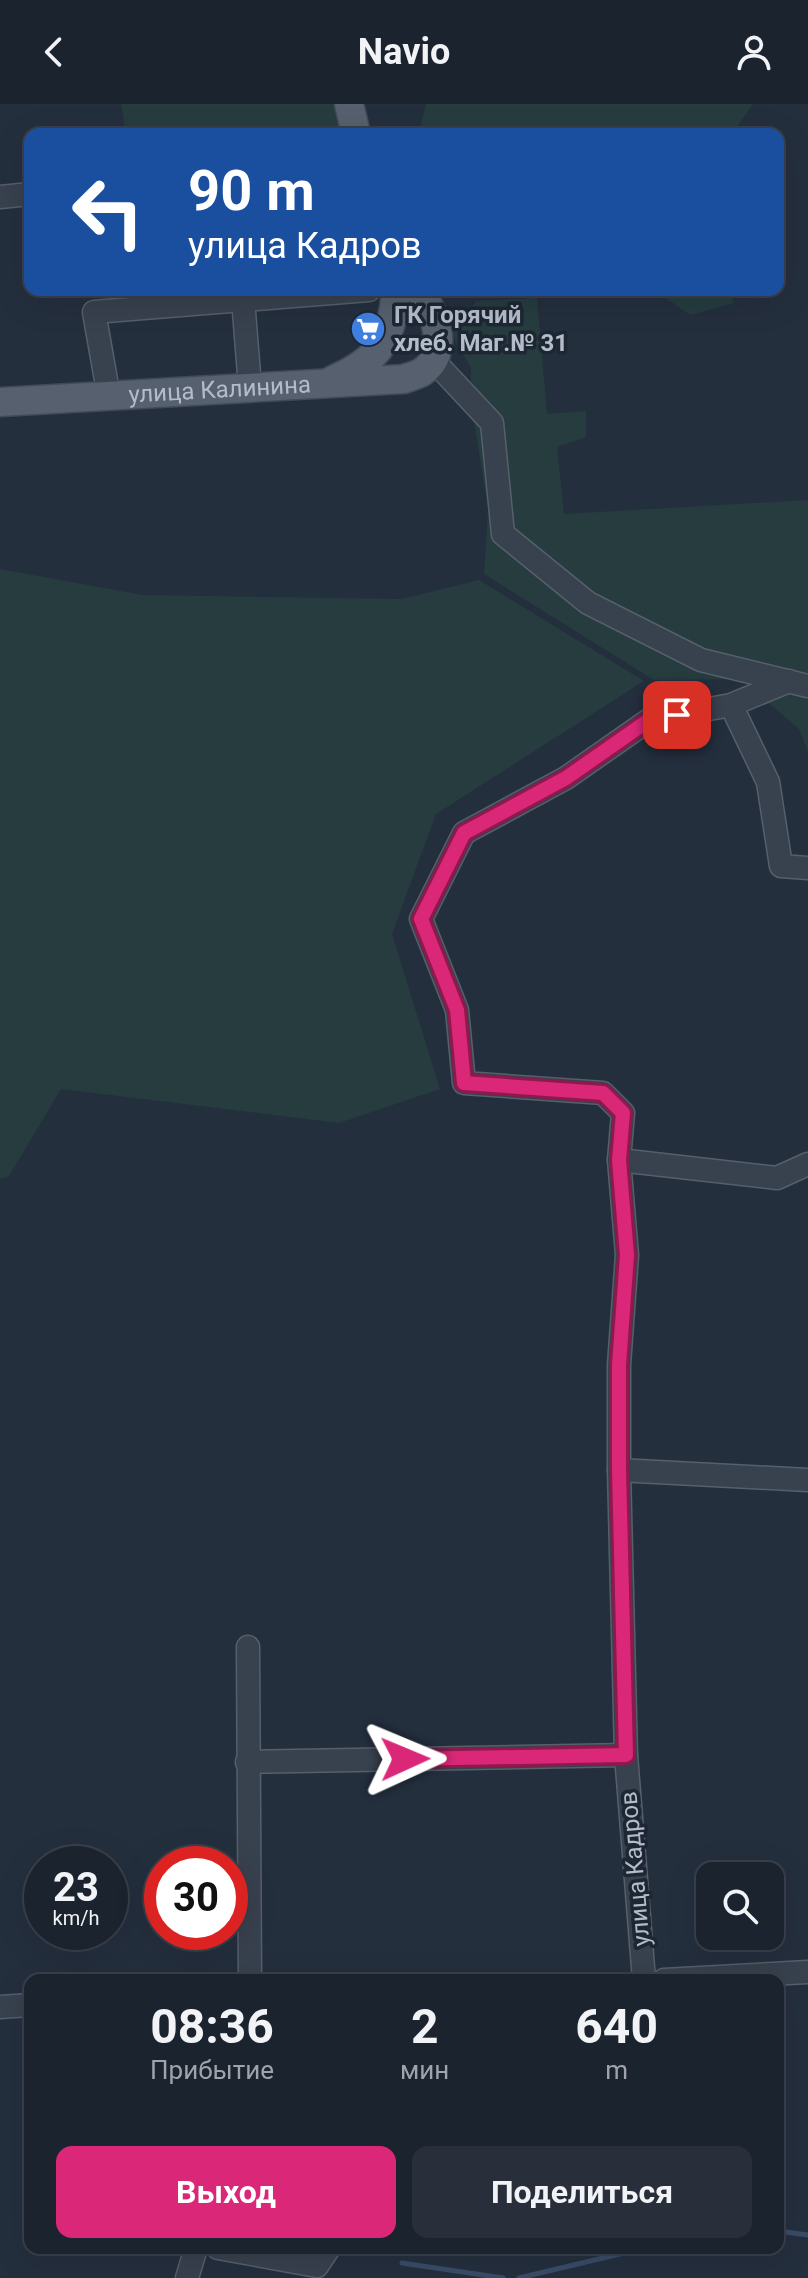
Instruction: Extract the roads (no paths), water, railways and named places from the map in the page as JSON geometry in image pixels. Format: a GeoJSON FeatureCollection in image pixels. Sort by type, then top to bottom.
{"type":"FeatureCollection","features":[{"type":"Feature","properties":{"kind":"main road"},"geometry":{"type":"LineString","coordinates":[[349,104],[355,128]]}},
{"type":"Feature","properties":{"kind":"main road"},"geometry":{"type":"LineString","coordinates":[[410,296],[394,320],[381,368],[404,379],[421,373],[434,361],[438,348],[438,332],[416,296]]}},
{"type":"Feature","properties":{"kind":"main road","name":"улица Калинина"},"geometry":{"type":"LineString","coordinates":[[0,402],[329,382],[358,369],[381,368]]}},
{"type":"Feature","properties":{"kind":"street"},"geometry":{"type":"LineString","coordinates":[[0,197],[24,195]]}},
{"type":"Feature","properties":{"kind":"street"},"geometry":{"type":"LineString","coordinates":[[109,397],[94,312],[285,296]]}},
{"type":"Feature","properties":{"kind":"street"},"geometry":{"type":"LineString","coordinates":[[243,299],[250,387]]}},
{"type":"Feature","properties":{"kind":"street"},"geometry":{"type":"LineString","coordinates":[[434,361],[492,423],[503,534],[588,603],[701,660],[798,684]]}},
{"type":"Feature","properties":{"kind":"street"},"geometry":{"type":"LineString","coordinates":[[798,684],[731,705],[768,782],[781,866],[808,868]]}},
{"type":"Feature","properties":{"kind":"street","name":"улица Кадров"},"geometry":{"type":"LineString","coordinates":[[644,1974],[626,1755],[619,1470],[619,1365],[627,1255],[619,1160],[623,1113],[603,1093],[464,1083],[457,1010],[421,919],[464,833],[566,778],[649,720],[731,705]]}},
{"type":"Feature","properties":{"kind":"street"},"geometry":{"type":"LineString","coordinates":[[619,1160],[777,1178],[808,1164]]}},
{"type":"Feature","properties":{"kind":"street"},"geometry":{"type":"LineString","coordinates":[[619,1470],[808,1480]]}},
{"type":"Feature","properties":{"kind":"street"},"geometry":{"type":"LineString","coordinates":[[248,1647],[250,1974]]}},
{"type":"Feature","properties":{"kind":"street"},"geometry":{"type":"LineString","coordinates":[[247,1762],[626,1755]]}},
{"type":"Feature","properties":{"kind":"street"},"geometry":{"type":"LineString","coordinates":[[772,1974],[808,1972]]}},
{"type":"Feature","properties":{"kind":"street"},"geometry":{"type":"LineString","coordinates":[[0,2007],[24,2005]]}},
{"type":"Feature","properties":{"kind":"street"},"geometry":{"type":"LineString","coordinates":[[187,2278],[194,2254]]}},
{"type":"Feature","properties":{"kind":"street"},"geometry":{"type":"LineString","coordinates":[[251,2254],[317,2266],[325,2254]]}},
{"type":"Feature","properties":{"kind":"waterway"},"geometry":{"type":"LineString","coordinates":[[784,2232],[808,2235]]}},
{"type":"Feature","properties":{"kind":"waterway"},"geometry":{"type":"LineString","coordinates":[[519,2278],[620,2254]]}},
{"type":"Feature","properties":{"kind":"waterway"},"geometry":{"type":"LineString","coordinates":[[402,2263],[503,2278]]}},
{"type":"Feature","properties":{"kind":"place","name":"ГК Горячий хлеб. Маг.№ 31"},"geometry":{"type":"Point","coordinates":[368,329]}}]}
